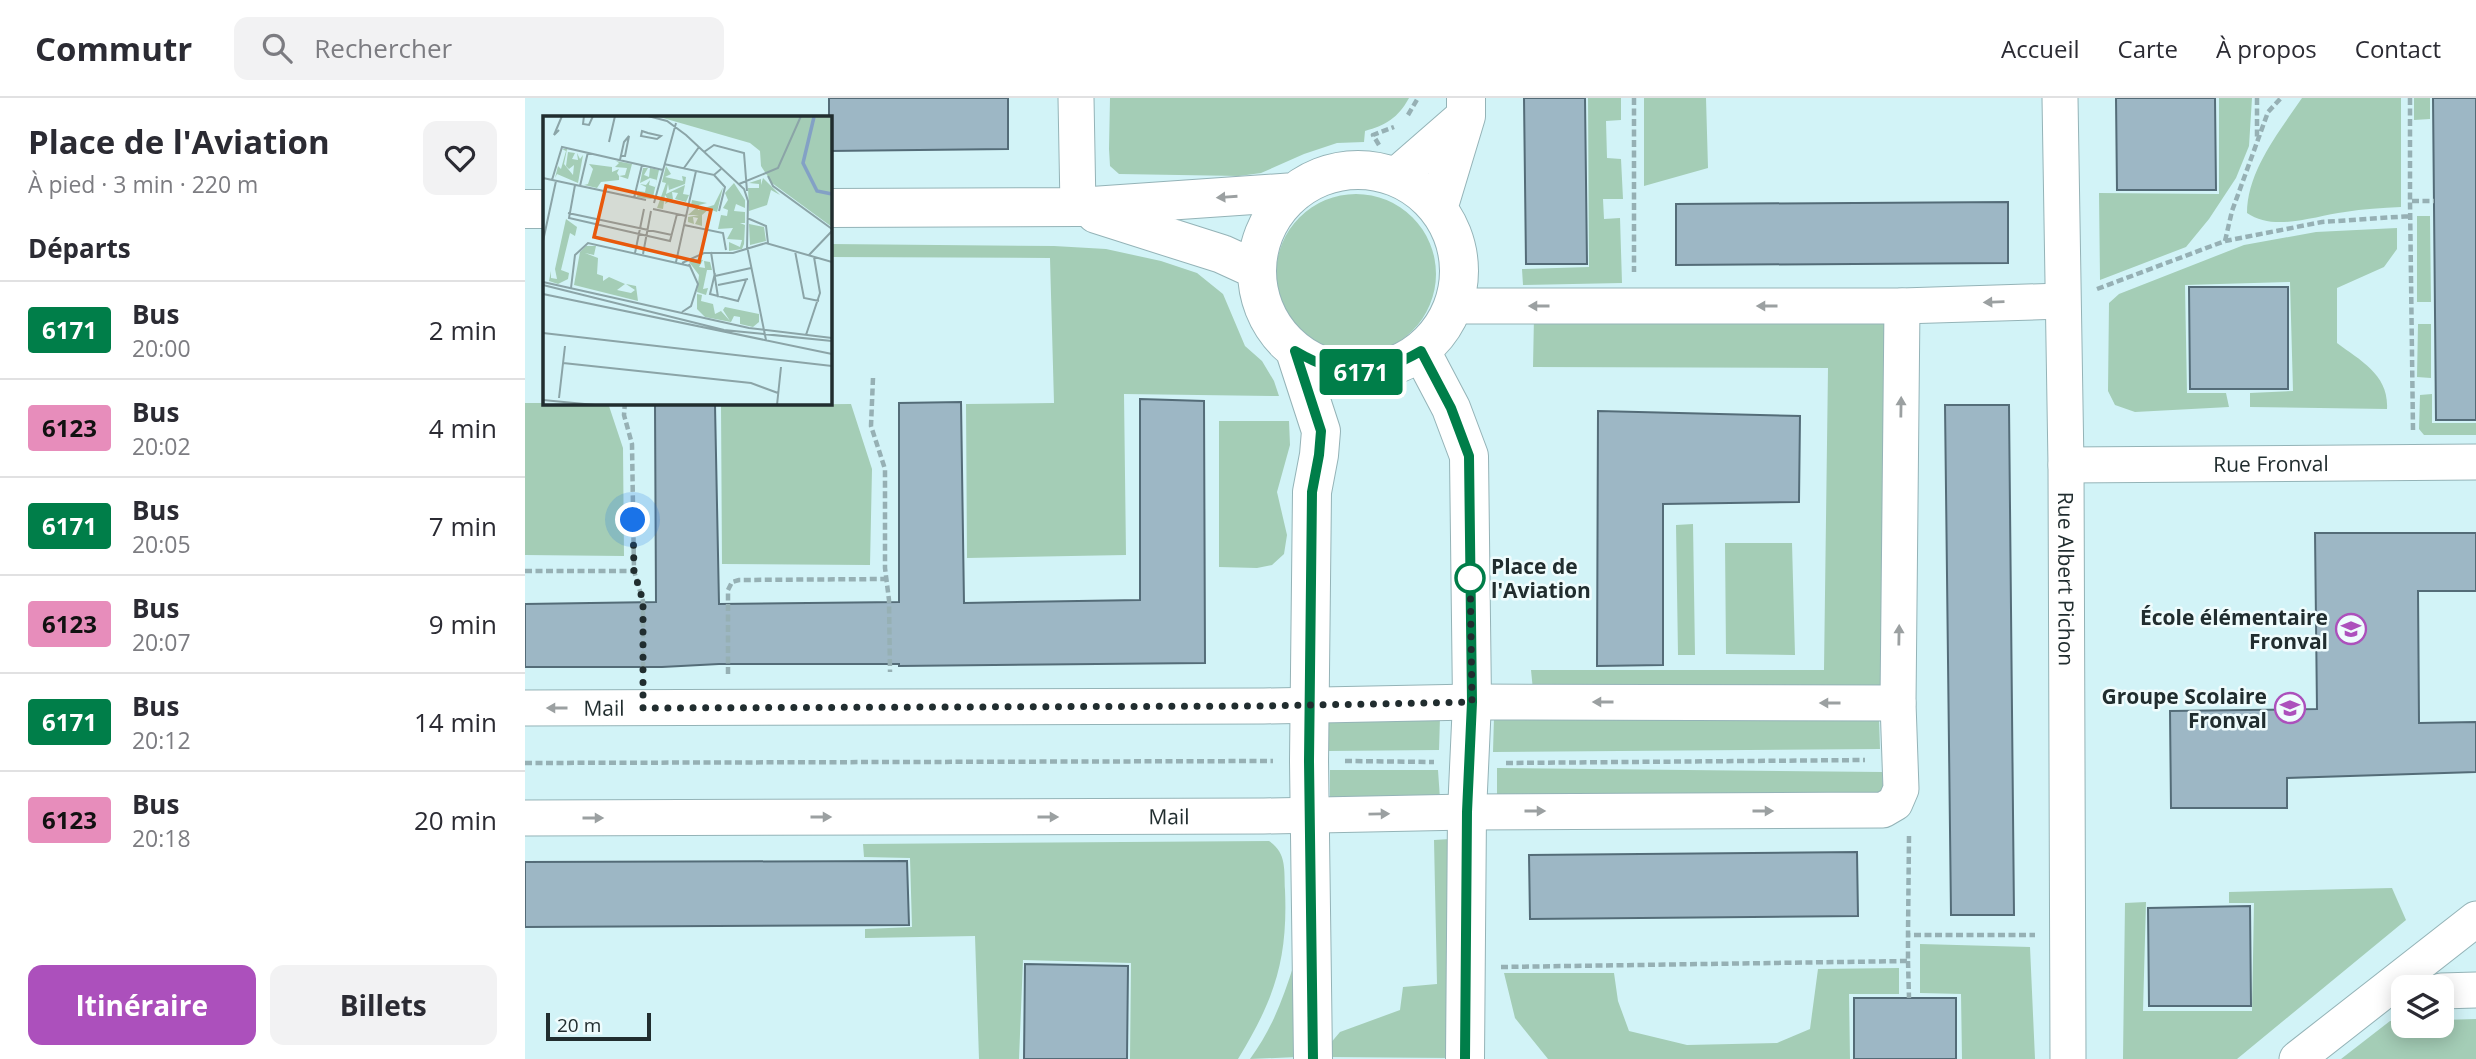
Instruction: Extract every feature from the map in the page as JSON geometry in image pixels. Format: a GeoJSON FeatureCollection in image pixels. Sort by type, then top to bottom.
{"type":"FeatureCollection","features":[{"type":"Feature","properties":{"kind":"street"},"geometry":{"type":"LineString","coordinates":[[1076,98],[1078,208]]}},
{"type":"Feature","properties":{"kind":"street","name":"Rue Albert Pichon"},"geometry":{"type":"LineString","coordinates":[[2060,98],[2066,465],[2068,1059]]}},
{"type":"Feature","properties":{"kind":"street"},"geometry":{"type":"LineString","coordinates":[[1396,177],[1466,107]]}},
{"type":"Feature","properties":{"kind":"street"},"geometry":{"type":"LineString","coordinates":[[1438,209],[1466,107]]}},
{"type":"Feature","properties":{"kind":"street"},"geometry":{"type":"LineString","coordinates":[[1375,171],[1396,177],[1419,190],[1438,209],[1452,231],[1459,255],[1459,281],[1454,306],[1440,331],[1421,351],[1398,365],[1371,372],[1345,372],[1318,364],[1295,351],[1271,323],[1258,289],[1259,248],[1267,227],[1279,208],[1295,192],[1333,173],[1375,171]]}},
{"type":"Feature","properties":{"kind":"street"},"geometry":{"type":"LineString","coordinates":[[831,208],[1078,208],[1295,192]]}},
{"type":"Feature","properties":{"kind":"street"},"geometry":{"type":"LineString","coordinates":[[1078,208],[1222,254],[1257,270]]}},
{"type":"Feature","properties":{"kind":"street"},"geometry":{"type":"LineString","coordinates":[[525,209],[543,209]]}},
{"type":"Feature","properties":{"kind":"street"},"geometry":{"type":"LineString","coordinates":[[1454,306],[1902,306],[2063,301]]}},
{"type":"Feature","properties":{"kind":"street"},"geometry":{"type":"LineString","coordinates":[[1895,803],[1901,789],[1898,703],[1902,306]]}},
{"type":"Feature","properties":{"kind":"street"},"geometry":{"type":"LineString","coordinates":[[1295,351],[1321,431],[1312,492],[1309,761],[1313,1059]]}},
{"type":"Feature","properties":{"kind":"street"},"geometry":{"type":"LineString","coordinates":[[1421,351],[1451,408],[1469,456],[1472,702],[1467,812],[1465,1059]]}},
{"type":"Feature","properties":{"kind":"street","name":"Rue Fronval"},"geometry":{"type":"LineString","coordinates":[[2066,465],[2476,462]]}},
{"type":"Feature","properties":{"kind":"street","name":"Mail"},"geometry":{"type":"LineString","coordinates":[[525,708],[1472,702],[1898,703]]}},
{"type":"Feature","properties":{"kind":"street","name":"Mail"},"geometry":{"type":"LineString","coordinates":[[525,818],[1883,810],[1895,803]]}},
{"type":"Feature","properties":{"kind":"street"},"geometry":{"type":"LineString","coordinates":[[2417,975],[2476,919]]}},
{"type":"Feature","properties":{"kind":"street"},"geometry":{"type":"LineString","coordinates":[[2454,990],[2476,990]]}},
{"type":"Feature","properties":{"kind":"street"},"geometry":{"type":"LineString","coordinates":[[2297,1059],[2391,994]]}},
{"type":"Feature","properties":{"kind":"path"},"geometry":{"type":"LineString","coordinates":[[1634,98],[1635,306]]}},
{"type":"Feature","properties":{"kind":"path"},"geometry":{"type":"LineString","coordinates":[[2257,98],[2257,142]]}},
{"type":"Feature","properties":{"kind":"path"},"geometry":{"type":"LineString","coordinates":[[2225,240],[2232,211],[2267,112],[2281,98]]}},
{"type":"Feature","properties":{"kind":"path"},"geometry":{"type":"LineString","coordinates":[[2410,98],[2413,462]]}},
{"type":"Feature","properties":{"kind":"path"},"geometry":{"type":"LineString","coordinates":[[2410,201],[2434,201]]}},
{"type":"Feature","properties":{"kind":"path"},"geometry":{"type":"LineString","coordinates":[[2063,301],[2225,240],[2322,222],[2411,216]]}},
{"type":"Feature","properties":{"kind":"path"},"geometry":{"type":"LineString","coordinates":[[873,377],[871,426],[885,469],[890,707]]}},
{"type":"Feature","properties":{"kind":"path"},"geometry":{"type":"LineString","coordinates":[[625,404],[624,415],[632,444],[634,571],[643,601],[643,708]]}},
{"type":"Feature","properties":{"kind":"path"},"geometry":{"type":"LineString","coordinates":[[525,572],[634,571]]}},
{"type":"Feature","properties":{"kind":"path"},"geometry":{"type":"LineString","coordinates":[[729,708],[728,590],[732,582],[886,579]]}},
{"type":"Feature","properties":{"kind":"path"},"geometry":{"type":"LineString","coordinates":[[525,763],[1900,760]]}},
{"type":"Feature","properties":{"kind":"path"},"geometry":{"type":"LineString","coordinates":[[1895,803],[1910,817],[1909,998]]}},
{"type":"Feature","properties":{"kind":"path"},"geometry":{"type":"LineString","coordinates":[[1909,935],[2069,935]]}},
{"type":"Feature","properties":{"kind":"path"},"geometry":{"type":"LineString","coordinates":[[1465,967],[1909,961]]}},
{"type":"Feature","properties":{"kind":"green space"},"geometry":{"type":"Polygon","coordinates":[[[1110,98],[1409,98],[1391,120],[1365,131],[1364,142],[1337,143],[1261,173],[1239,176],[1119,174],[1110,166],[1110,98]]]}},
{"type":"Feature","properties":{"kind":"green space"},"geometry":{"type":"Polygon","coordinates":[[[1588,98],[1621,98],[1621,120],[1606,121],[1607,158],[1621,159],[1623,199],[1603,199],[1604,219],[1620,218],[1622,283],[1523,285],[1522,269],[1589,267],[1588,98]]]}},
{"type":"Feature","properties":{"kind":"green space"},"geometry":{"type":"Polygon","coordinates":[[[1644,98],[1706,98],[1708,168],[1644,186],[1644,98]]]}},
{"type":"Feature","properties":{"kind":"green space"},"geometry":{"type":"Polygon","coordinates":[[[2219,98],[2252,98],[2249,146],[2236,178],[2209,219],[2186,247],[2100,280],[2099,193],[2219,194],[2219,98]]]}},
{"type":"Feature","properties":{"kind":"green space"},"geometry":{"type":"Polygon","coordinates":[[[2302,98],[2401,98],[2401,207],[2359,210],[2282,222],[2258,219],[2247,213],[2248,197],[2258,167],[2274,138],[2302,98]]]}},
{"type":"Feature","properties":{"kind":"green space"},"geometry":{"type":"Polygon","coordinates":[[[2414,98],[2430,98],[2430,119],[2414,120],[2414,98]]]}},
{"type":"Feature","properties":{"kind":"green space"},"geometry":{"type":"Polygon","coordinates":[[[1356,194],[1387,200],[1413,217],[1430,243],[1436,274],[1430,305],[1413,331],[1387,348],[1356,354],[1325,348],[1299,331],[1282,305],[1276,274],[1282,243],[1299,217],[1325,200],[1356,194]]]}},
{"type":"Feature","properties":{"kind":"green space"},"geometry":{"type":"Polygon","coordinates":[[[2417,216],[2430,216],[2431,302],[2417,302],[2417,216]]]}},
{"type":"Feature","properties":{"kind":"green space"},"geometry":{"type":"Polygon","coordinates":[[[2397,228],[2397,249],[2384,267],[2337,288],[2337,343],[2372,370],[2383,387],[2387,409],[2250,407],[2250,393],[2293,391],[2290,282],[2185,285],[2187,393],[2226,393],[2229,407],[2135,412],[2115,405],[2108,391],[2109,303],[2119,294],[2244,245],[2316,232],[2397,228]]]}},
{"type":"Feature","properties":{"kind":"green space"},"geometry":{"type":"Polygon","coordinates":[[[831,244],[1106,249],[1161,261],[1197,273],[1223,294],[1245,346],[1262,361],[1279,396],[1124,394],[1126,555],[967,558],[966,404],[1054,403],[1050,258],[831,257],[831,244]]]}},
{"type":"Feature","properties":{"kind":"green space"},"geometry":{"type":"Polygon","coordinates":[[[1534,316],[1884,317],[1884,690],[1533,690],[1531,670],[1824,670],[1828,368],[1533,367],[1534,316]]]}},
{"type":"Feature","properties":{"kind":"green space"},"geometry":{"type":"Polygon","coordinates":[[[2418,324],[2431,324],[2431,378],[2417,377],[2418,324]]]}},
{"type":"Feature","properties":{"kind":"green space"},"geometry":{"type":"Polygon","coordinates":[[[2432,394],[2432,423],[2476,423],[2476,435],[2424,435],[2419,429],[2420,395],[2432,394]]]}},
{"type":"Feature","properties":{"kind":"green space"},"geometry":{"type":"Polygon","coordinates":[[[525,403],[608,404],[623,448],[624,556],[525,555],[525,403]]]}},
{"type":"Feature","properties":{"kind":"green space"},"geometry":{"type":"Polygon","coordinates":[[[851,404],[872,469],[870,565],[722,564],[721,405],[851,404]]]}},
{"type":"Feature","properties":{"kind":"green space"},"geometry":{"type":"Polygon","coordinates":[[[1219,421],[1289,421],[1290,445],[1277,492],[1287,535],[1284,554],[1272,565],[1257,568],[1219,567],[1219,421]]]}},
{"type":"Feature","properties":{"kind":"green space"},"geometry":{"type":"Polygon","coordinates":[[[1693,524],[1695,655],[1678,655],[1676,525],[1693,524]]]}},
{"type":"Feature","properties":{"kind":"green space"},"geometry":{"type":"Polygon","coordinates":[[[1725,543],[1792,543],[1795,655],[1726,654],[1725,543]]]}},
{"type":"Feature","properties":{"kind":"green space"},"geometry":{"type":"Polygon","coordinates":[[[1440,717],[1439,750],[1328,751],[1326,719],[1440,717]]]}},
{"type":"Feature","properties":{"kind":"green space"},"geometry":{"type":"Polygon","coordinates":[[[1494,717],[1879,719],[1880,749],[1493,752],[1494,717]]]}},
{"type":"Feature","properties":{"kind":"green space"},"geometry":{"type":"Polygon","coordinates":[[[1497,768],[1882,772],[1884,797],[1497,798],[1497,768]]]}},
{"type":"Feature","properties":{"kind":"green space"},"geometry":{"type":"Polygon","coordinates":[[[1330,770],[1438,770],[1440,799],[1330,800],[1330,770]]]}},
{"type":"Feature","properties":{"kind":"green space"},"geometry":{"type":"Polygon","coordinates":[[[1450,839],[1452,1058],[1330,1057],[1329,1045],[1340,1032],[1400,1010],[1403,987],[1437,984],[1434,840],[1450,839]]]}},
{"type":"Feature","properties":{"kind":"green space"},"geometry":{"type":"Polygon","coordinates":[[[1269,841],[1279,851],[1283,862],[1284,938],[1276,979],[1269,998],[1238,1059],[1130,1059],[1131,963],[1023,960],[1019,1059],[979,1059],[975,936],[865,938],[865,929],[912,927],[910,858],[864,857],[863,844],[1269,841]]]}},
{"type":"Feature","properties":{"kind":"green space"},"geometry":{"type":"Polygon","coordinates":[[[2392,888],[2406,920],[2237,1059],[2123,1059],[2125,903],[2146,902],[2143,1011],[2252,1011],[2254,903],[2229,903],[2229,892],[2392,888]]]}},
{"type":"Feature","properties":{"kind":"green space"},"geometry":{"type":"Polygon","coordinates":[[[1920,944],[2030,947],[2035,1059],[1962,1059],[1961,994],[1920,993],[1920,944]]]}},
{"type":"Feature","properties":{"kind":"green space"},"geometry":{"type":"Polygon","coordinates":[[[1294,964],[1296,1057],[1250,1059],[1276,1013],[1294,964]]]}},
{"type":"Feature","properties":{"kind":"green space"},"geometry":{"type":"Polygon","coordinates":[[[1899,968],[1899,994],[1849,994],[1850,1059],[1548,1059],[1515,1018],[1504,973],[1614,973],[1618,1001],[1629,1031],[1687,1045],[1777,1043],[1810,1029],[1818,969],[1899,968]]]}},
{"type":"Feature","properties":{"kind":"green space"},"geometry":{"type":"Polygon","coordinates":[[[2476,1019],[2476,1059],[2341,1059],[2390,1021],[2391,1038],[2454,1038],[2454,1020],[2476,1019]]]}},
{"type":"Feature","properties":{"kind":"building"},"geometry":{"type":"Polygon","coordinates":[[[829,98],[1008,98],[1008,149],[831,151],[829,98]]]}},
{"type":"Feature","properties":{"kind":"building"},"geometry":{"type":"Polygon","coordinates":[[[1524,98],[1585,98],[1587,264],[1526,264],[1524,98]]]}},
{"type":"Feature","properties":{"kind":"building"},"geometry":{"type":"Polygon","coordinates":[[[2116,98],[2215,98],[2216,190],[2117,190],[2116,98]]]}},
{"type":"Feature","properties":{"kind":"building"},"geometry":{"type":"Polygon","coordinates":[[[2433,98],[2476,98],[2476,420],[2436,420],[2433,98]]]}},
{"type":"Feature","properties":{"kind":"building"},"geometry":{"type":"Polygon","coordinates":[[[2008,202],[2008,263],[1676,265],[1676,204],[2008,202]]]}},
{"type":"Feature","properties":{"kind":"building"},"geometry":{"type":"Polygon","coordinates":[[[2189,287],[2288,287],[2288,389],[2190,389],[2189,287]]]}},
{"type":"Feature","properties":{"kind":"building"},"geometry":{"type":"Polygon","coordinates":[[[1140,399],[1204,401],[1205,663],[525,667],[525,604],[656,602],[655,404],[715,405],[719,604],[899,602],[899,403],[961,402],[964,603],[1140,600],[1140,399]]]}},
{"type":"Feature","properties":{"kind":"building"},"geometry":{"type":"Polygon","coordinates":[[[1945,405],[2009,405],[2014,915],[1951,915],[1945,405]]]}},
{"type":"Feature","properties":{"kind":"building"},"geometry":{"type":"Polygon","coordinates":[[[1598,411],[1800,416],[1799,502],[1663,504],[1663,665],[1597,666],[1598,411]]]}},
{"type":"Feature","properties":{"kind":"building"},"geometry":{"type":"Polygon","coordinates":[[[2315,533],[2476,533],[2476,591],[2418,591],[2419,723],[2476,722],[2476,772],[2287,778],[2287,808],[2171,808],[2170,711],[2317,709],[2315,533]]]}},
{"type":"Feature","properties":{"kind":"building"},"geometry":{"type":"Polygon","coordinates":[[[1857,852],[1858,916],[1530,919],[1529,855],[1857,852]]]}},
{"type":"Feature","properties":{"kind":"building"},"geometry":{"type":"Polygon","coordinates":[[[907,861],[909,925],[525,927],[525,862],[907,861]]]}},
{"type":"Feature","properties":{"kind":"building"},"geometry":{"type":"Polygon","coordinates":[[[2250,906],[2251,1006],[2149,1006],[2148,908],[2250,906]]]}},
{"type":"Feature","properties":{"kind":"building"},"geometry":{"type":"Polygon","coordinates":[[[1025,964],[1128,966],[1127,1059],[1024,1059],[1025,964]]]}},
{"type":"Feature","properties":{"kind":"building"},"geometry":{"type":"Polygon","coordinates":[[[1854,998],[1956,998],[1956,1059],[1854,1059],[1854,998]]]}},
{"type":"Feature","properties":{"kind":"bus line","name":"6171"},"geometry":{"type":"LineString","coordinates":[[1313,1059],[1309,761],[1312,492],[1321,431],[1295,351],[1318,364],[1345,372],[1371,372],[1398,365],[1421,351],[1451,408],[1469,456],[1472,702],[1467,812],[1465,1059]]}},
{"type":"Feature","properties":{"kind":"place","name":"Place de l'Aviation"},"geometry":{"type":"Point","coordinates":[1470,578]}},
{"type":"Feature","properties":{"kind":"place","name":"École élémentaire Fronval"},"geometry":{"type":"Point","coordinates":[2351,629]}},
{"type":"Feature","properties":{"kind":"place","name":"Groupe Scolaire Fronval"},"geometry":{"type":"Point","coordinates":[2290,708]}},
{"type":"Feature","properties":{"kind":"route"},"geometry":{"type":"LineString","coordinates":[[633,520],[634,571],[643,601],[643,708],[1264,706],[1472,702],[1470,565],[1470,578]]}}]}
